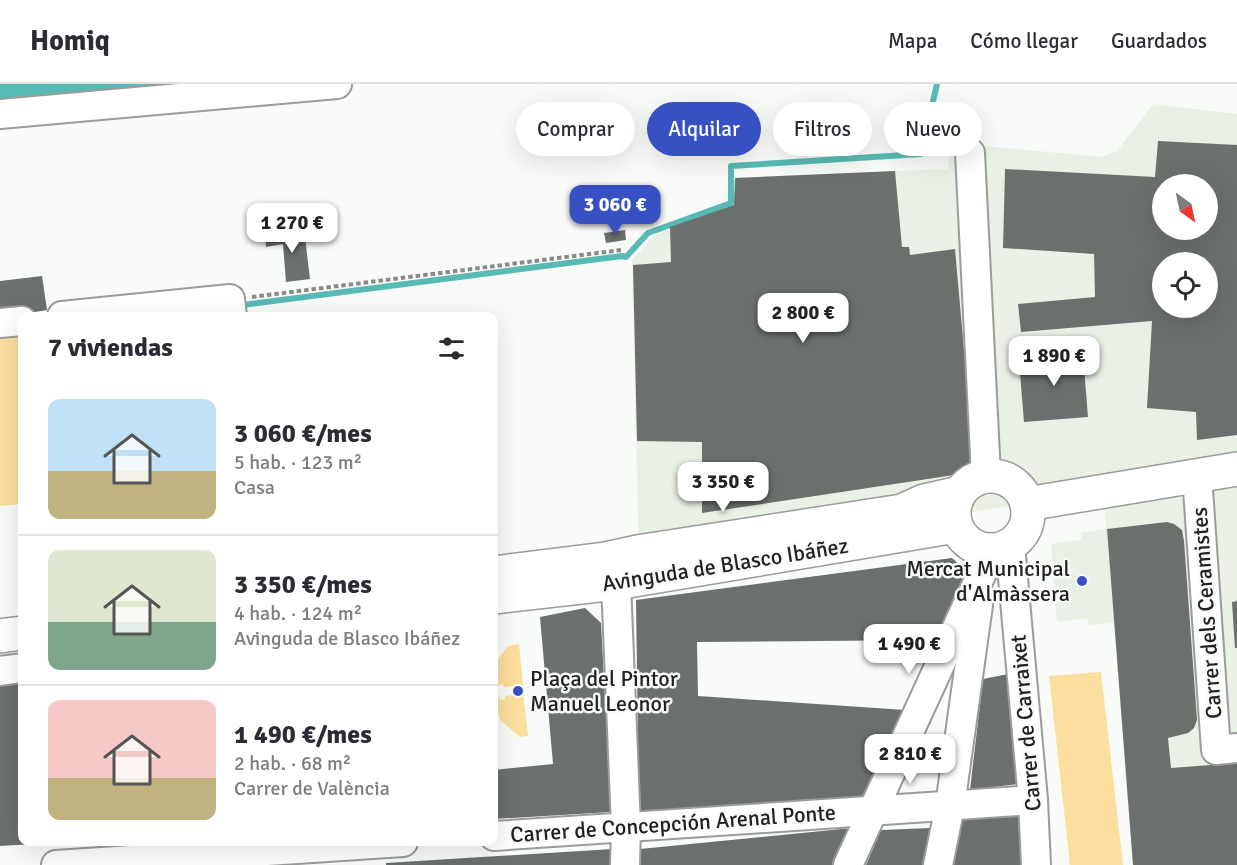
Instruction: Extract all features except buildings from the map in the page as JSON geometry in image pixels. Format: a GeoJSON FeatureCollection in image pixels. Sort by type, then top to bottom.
{"type":"FeatureCollection","features":[{"type":"Feature","properties":{"kind":"main road"},"geometry":{"type":"LineString","coordinates":[[1027,504],[1237,469]]}},
{"type":"Feature","properties":{"kind":"main road"},"geometry":{"type":"LineString","coordinates":[[986,476],[998,476],[1010,480],[1020,489],[1027,504],[1028,517],[1020,536],[991,556],[963,537],[956,526],[954,505],[959,493],[974,479],[986,476]]}},
{"type":"Feature","properties":{"kind":"main road","name":"Avinguda de Blasco Ibáñez"},"geometry":{"type":"LineString","coordinates":[[498,573],[610,571],[637,552],[902,511],[924,501],[959,493]]}},
{"type":"Feature","properties":{"kind":"main road","name":"Avinguda de Blasco Ibáñez"},"geometry":{"type":"LineString","coordinates":[[498,596],[610,571],[956,526]]}},
{"type":"Feature","properties":{"kind":"main road"},"geometry":{"type":"LineString","coordinates":[[0,636],[18,634]]}},
{"type":"Feature","properties":{"kind":"street"},"geometry":{"type":"LineString","coordinates":[[0,114],[336,84]]}},
{"type":"Feature","properties":{"kind":"street"},"geometry":{"type":"LineString","coordinates":[[970,156],[986,476]]}},
{"type":"Feature","properties":{"kind":"street"},"geometry":{"type":"LineString","coordinates":[[146,312],[231,308]]}},
{"type":"Feature","properties":{"kind":"street"},"geometry":{"type":"LineString","coordinates":[[0,323],[18,321]]}},
{"type":"Feature","properties":{"kind":"street","name":"Carrer dels Ceramistes"},"geometry":{"type":"LineString","coordinates":[[1197,476],[1226,749]]}},
{"type":"Feature","properties":{"kind":"street"},"geometry":{"type":"LineString","coordinates":[[938,865],[950,806],[991,556]]}},
{"type":"Feature","properties":{"kind":"street"},"geometry":{"type":"LineString","coordinates":[[848,865],[991,556]]}},
{"type":"Feature","properties":{"kind":"street","name":"Carrer de Carraixet"},"geometry":{"type":"LineString","coordinates":[[991,556],[1033,800],[1036,865]]}},
{"type":"Feature","properties":{"kind":"street"},"geometry":{"type":"LineString","coordinates":[[610,571],[626,827],[625,865]]}},
{"type":"Feature","properties":{"kind":"street"},"geometry":{"type":"LineString","coordinates":[[0,671],[18,669]]}},
{"type":"Feature","properties":{"kind":"street","name":"Carrer de Concepción Arenal Ponte"},"geometry":{"type":"LineString","coordinates":[[498,836],[1033,800]]}},
{"type":"Feature","properties":{"kind":"street"},"geometry":{"type":"LineString","coordinates":[[56,865],[96,856],[359,850],[382,846]]}},
{"type":"Feature","properties":{"kind":"path"},"geometry":{"type":"LineString","coordinates":[[231,308],[403,279],[621,250]]}},
{"type":"Feature","properties":{"kind":"shaded area"},"geometry":{"type":"Polygon","coordinates":[[[1153,104],[1237,114],[1237,865],[1133,865],[1114,623],[1089,625],[1087,618],[1057,622],[1051,544],[1081,540],[1081,533],[1106,529],[1103,491],[688,558],[639,561],[632,260],[654,235],[734,205],[735,178],[948,169],[950,156],[982,156],[982,146],[1102,157],[1117,151],[1153,104]]]}},
{"type":"Feature","properties":{"kind":"shaded area"},"geometry":{"type":"Polygon","coordinates":[[[18,335],[18,504],[0,506],[0,337],[18,335]]]}},
{"type":"Feature","properties":{"kind":"shaded area"},"geometry":{"type":"Polygon","coordinates":[[[519,644],[523,685],[504,687],[503,684],[498,686],[498,659],[508,646],[519,644]]]}},
{"type":"Feature","properties":{"kind":"shaded area"},"geometry":{"type":"Polygon","coordinates":[[[1101,672],[1123,865],[1070,865],[1049,676],[1101,672]]]}},
{"type":"Feature","properties":{"kind":"shaded area"},"geometry":{"type":"Polygon","coordinates":[[[523,694],[528,736],[520,737],[499,719],[498,697],[500,700],[505,699],[505,696],[523,694]]]}},
{"type":"Feature","properties":{"kind":"water"},"geometry":{"type":"Polygon","coordinates":[[[0,84],[229,84],[0,106],[0,84]]]}},
{"type":"Feature","properties":{"kind":"waterway"},"geometry":{"type":"LineString","coordinates":[[242,305],[626,257],[648,233],[731,203],[731,166],[921,154],[937,84]]}},
{"type":"Feature","properties":{"kind":"place","name":"Mercat Municipal d'Almàssera"},"geometry":{"type":"Point","coordinates":[1082,581]}},
{"type":"Feature","properties":{"kind":"place","name":"Plaça del Pintor Manuel Leonor"},"geometry":{"type":"Point","coordinates":[518,691]}}]}
